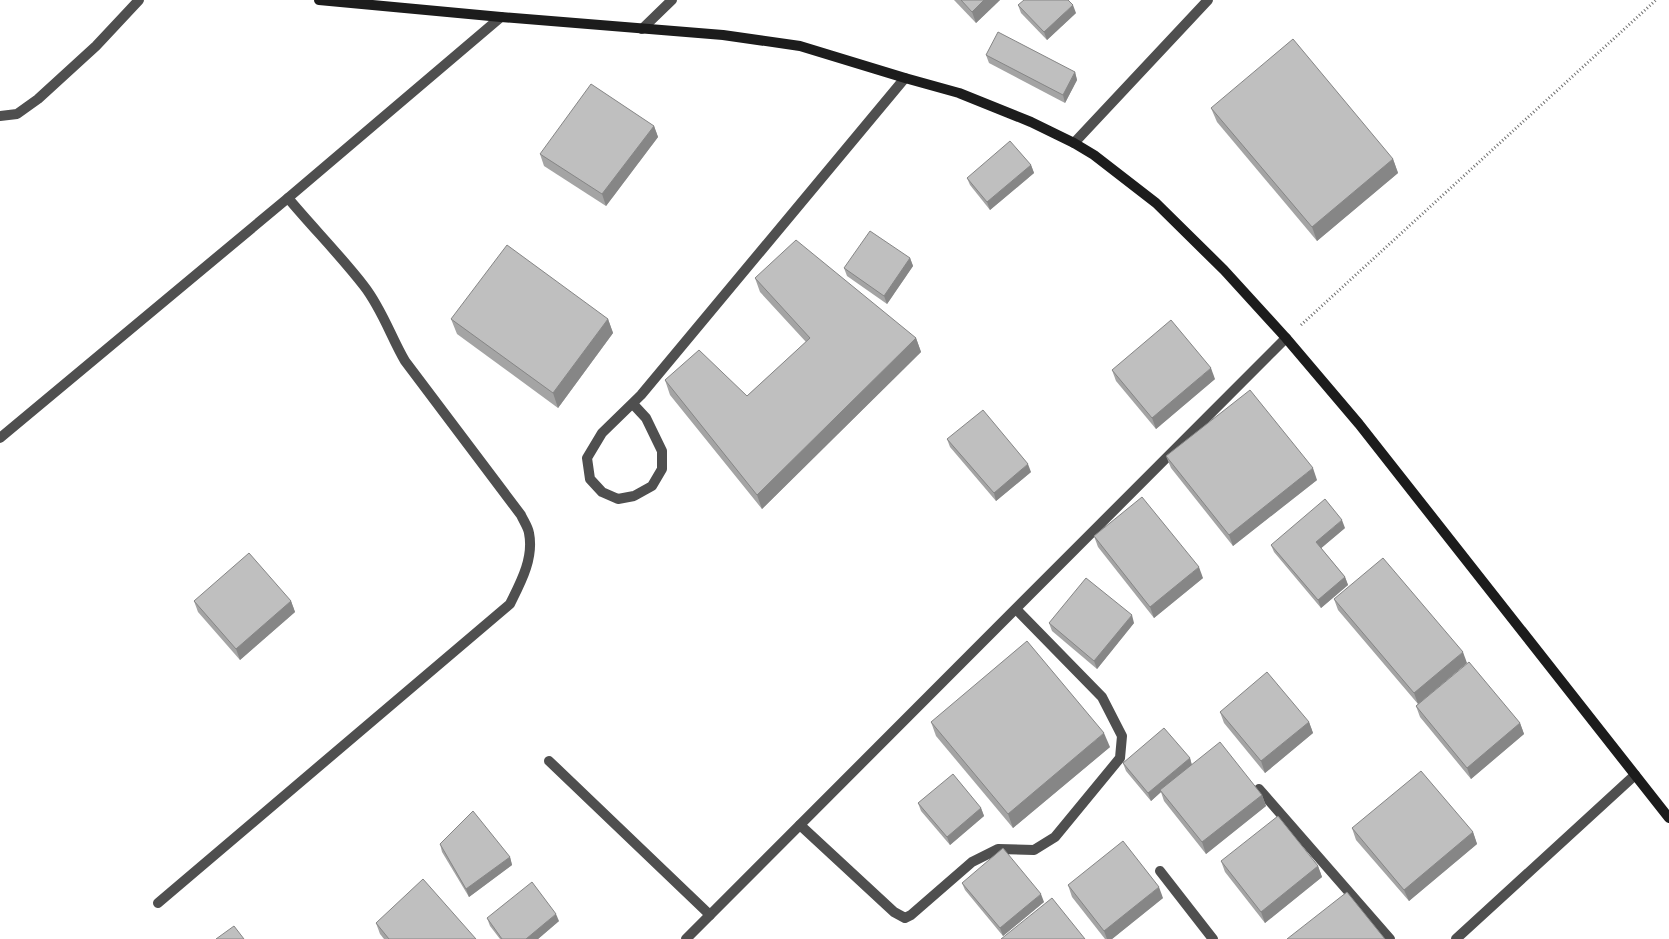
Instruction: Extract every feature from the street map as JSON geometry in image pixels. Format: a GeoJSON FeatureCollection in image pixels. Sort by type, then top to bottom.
{"type":"FeatureCollection","features":[{"type":"Feature","properties":{"kind":"main road"},"geometry":{"type":"LineString","coordinates":[[319,0],[723,35],[800,46],[959,93],[1031,122],[1074,143],[1101,160],[1156,203],[1224,270],[1286,338],[1359,424],[1669,818]]}},
{"type":"Feature","properties":{"kind":"street"},"geometry":{"type":"LineString","coordinates":[[0,116],[17,114],[38,99],[96,46],[139,0]]}},
{"type":"Feature","properties":{"kind":"street"},"geometry":{"type":"LineString","coordinates":[[642,29],[672,0]]}},
{"type":"Feature","properties":{"kind":"street"},"geometry":{"type":"LineString","coordinates":[[1074,143],[1208,0]]}},
{"type":"Feature","properties":{"kind":"street"},"geometry":{"type":"LineString","coordinates":[[0,438],[288,198],[501,17]]}},
{"type":"Feature","properties":{"kind":"street"},"geometry":{"type":"LineString","coordinates":[[633,404],[646,418],[662,451],[662,469],[652,486],[634,496],[618,499],[602,492],[590,479],[588,458],[602,433],[633,404],[904,78]]}},
{"type":"Feature","properties":{"kind":"street"},"geometry":{"type":"LineString","coordinates":[[158,903],[510,604],[523,576],[530,554],[529,532],[521,515],[405,361],[394,342],[382,313],[364,287],[288,198]]}},
{"type":"Feature","properties":{"kind":"street"},"geometry":{"type":"LineString","coordinates":[[686,939],[1286,338]]}},
{"type":"Feature","properties":{"kind":"street"},"geometry":{"type":"LineString","coordinates":[[800,825],[894,912],[905,918],[911,915],[972,862],[998,849],[1034,850],[1055,837],[1120,758],[1122,736],[1102,697],[1016,609]]}},
{"type":"Feature","properties":{"kind":"street"},"geometry":{"type":"LineString","coordinates":[[549,761],[710,915]]}},
{"type":"Feature","properties":{"kind":"street"},"geometry":{"type":"LineString","coordinates":[[1456,939],[1635,775]]}},
{"type":"Feature","properties":{"kind":"street"},"geometry":{"type":"LineString","coordinates":[[1259,789],[1390,939]]}},
{"type":"Feature","properties":{"kind":"street"},"geometry":{"type":"LineString","coordinates":[[1160,871],[1214,939]]}},
{"type":"Feature","properties":{"kind":"path"},"geometry":{"type":"LineString","coordinates":[[1286,338],[1656,0]]}},
{"type":"Feature","properties":{"kind":"building"},"geometry":{"type":"Polygon","coordinates":[[[961,0],[984,0],[972,12],[961,0]]]}},
{"type":"Feature","properties":{"kind":"building"},"geometry":{"type":"Polygon","coordinates":[[[1024,0],[1068,0],[1073,5],[1044,32],[1018,5],[1024,0]]]}},
{"type":"Feature","properties":{"kind":"building"},"geometry":{"type":"Polygon","coordinates":[[[998,32],[1075,72],[1063,95],[986,55],[998,32]]]}},
{"type":"Feature","properties":{"kind":"building"},"geometry":{"type":"Polygon","coordinates":[[[1293,39],[1393,159],[1312,227],[1211,108],[1293,39]]]}},
{"type":"Feature","properties":{"kind":"building"},"geometry":{"type":"Polygon","coordinates":[[[591,84],[654,126],[602,194],[540,154],[591,84]]]}},
{"type":"Feature","properties":{"kind":"building"},"geometry":{"type":"Polygon","coordinates":[[[1010,141],[1031,165],[987,202],[967,178],[1010,141]]]}},
{"type":"Feature","properties":{"kind":"building"},"geometry":{"type":"Polygon","coordinates":[[[870,231],[910,258],[884,296],[844,268],[870,231]]]}},
{"type":"Feature","properties":{"kind":"building"},"geometry":{"type":"Polygon","coordinates":[[[796,240],[916,338],[757,495],[665,380],[699,350],[747,396],[810,338],[755,278],[796,240]]]}},
{"type":"Feature","properties":{"kind":"building"},"geometry":{"type":"Polygon","coordinates":[[[507,245],[608,319],[553,393],[451,319],[507,245]]]}},
{"type":"Feature","properties":{"kind":"building"},"geometry":{"type":"Polygon","coordinates":[[[1171,320],[1211,368],[1152,418],[1112,370],[1171,320]]]}},
{"type":"Feature","properties":{"kind":"building"},"geometry":{"type":"Polygon","coordinates":[[[1250,390],[1313,468],[1229,535],[1166,456],[1250,390]]]}},
{"type":"Feature","properties":{"kind":"building"},"geometry":{"type":"Polygon","coordinates":[[[983,410],[1028,464],[994,493],[947,439],[983,410]]]}},
{"type":"Feature","properties":{"kind":"building"},"geometry":{"type":"Polygon","coordinates":[[[1142,497],[1199,567],[1150,607],[1094,536],[1142,497]]]}},
{"type":"Feature","properties":{"kind":"building"},"geometry":{"type":"Polygon","coordinates":[[[1325,499],[1342,520],[1316,542],[1345,577],[1318,600],[1271,545],[1325,499]]]}},
{"type":"Feature","properties":{"kind":"building"},"geometry":{"type":"Polygon","coordinates":[[[249,553],[291,601],[236,649],[194,601],[249,553]]]}},
{"type":"Feature","properties":{"kind":"building"},"geometry":{"type":"Polygon","coordinates":[[[1383,558],[1463,652],[1414,693],[1334,599],[1383,558]]]}},
{"type":"Feature","properties":{"kind":"building"},"geometry":{"type":"Polygon","coordinates":[[[1086,578],[1132,615],[1094,661],[1049,623],[1086,578]]]}},
{"type":"Feature","properties":{"kind":"building"},"geometry":{"type":"Polygon","coordinates":[[[1027,641],[1104,733],[1008,814],[931,722],[1027,641]]]}},
{"type":"Feature","properties":{"kind":"building"},"geometry":{"type":"Polygon","coordinates":[[[1469,662],[1520,723],[1467,768],[1416,706],[1469,662]]]}},
{"type":"Feature","properties":{"kind":"building"},"geometry":{"type":"Polygon","coordinates":[[[1267,672],[1309,722],[1261,761],[1220,712],[1267,672]]]}},
{"type":"Feature","properties":{"kind":"building"},"geometry":{"type":"Polygon","coordinates":[[[1164,728],[1190,758],[1148,793],[1123,763],[1164,728]]]}},
{"type":"Feature","properties":{"kind":"building"},"geometry":{"type":"Polygon","coordinates":[[[1220,742],[1262,795],[1202,842],[1160,790],[1220,742]]]}},
{"type":"Feature","properties":{"kind":"building"},"geometry":{"type":"Polygon","coordinates":[[[1421,771],[1473,832],[1404,890],[1352,828],[1421,771]]]}},
{"type":"Feature","properties":{"kind":"building"},"geometry":{"type":"Polygon","coordinates":[[[953,774],[981,808],[947,837],[918,803],[953,774]]]}},
{"type":"Feature","properties":{"kind":"building"},"geometry":{"type":"Polygon","coordinates":[[[473,811],[510,857],[466,889],[440,844],[473,811]]]}},
{"type":"Feature","properties":{"kind":"building"},"geometry":{"type":"Polygon","coordinates":[[[1278,816],[1318,866],[1261,912],[1221,861],[1278,816]]]}},
{"type":"Feature","properties":{"kind":"building"},"geometry":{"type":"Polygon","coordinates":[[[1123,841],[1159,887],[1104,931],[1068,885],[1123,841]]]}},
{"type":"Feature","properties":{"kind":"building"},"geometry":{"type":"Polygon","coordinates":[[[1003,848],[1041,894],[1000,928],[962,883],[1003,848]]]}},
{"type":"Feature","properties":{"kind":"building"},"geometry":{"type":"Polygon","coordinates":[[[423,879],[476,939],[389,939],[376,923],[423,879]]]}},
{"type":"Feature","properties":{"kind":"building"},"geometry":{"type":"Polygon","coordinates":[[[532,882],[556,914],[526,939],[502,939],[487,918],[532,882]]]}},
{"type":"Feature","properties":{"kind":"building"},"geometry":{"type":"Polygon","coordinates":[[[1347,892],[1385,939],[1287,939],[1347,892]]]}},
{"type":"Feature","properties":{"kind":"building"},"geometry":{"type":"Polygon","coordinates":[[[1052,898],[1085,939],[1001,939],[1052,898]]]}},
{"type":"Feature","properties":{"kind":"building"},"geometry":{"type":"Polygon","coordinates":[[[234,926],[244,939],[216,939],[234,926]]]}}]}
